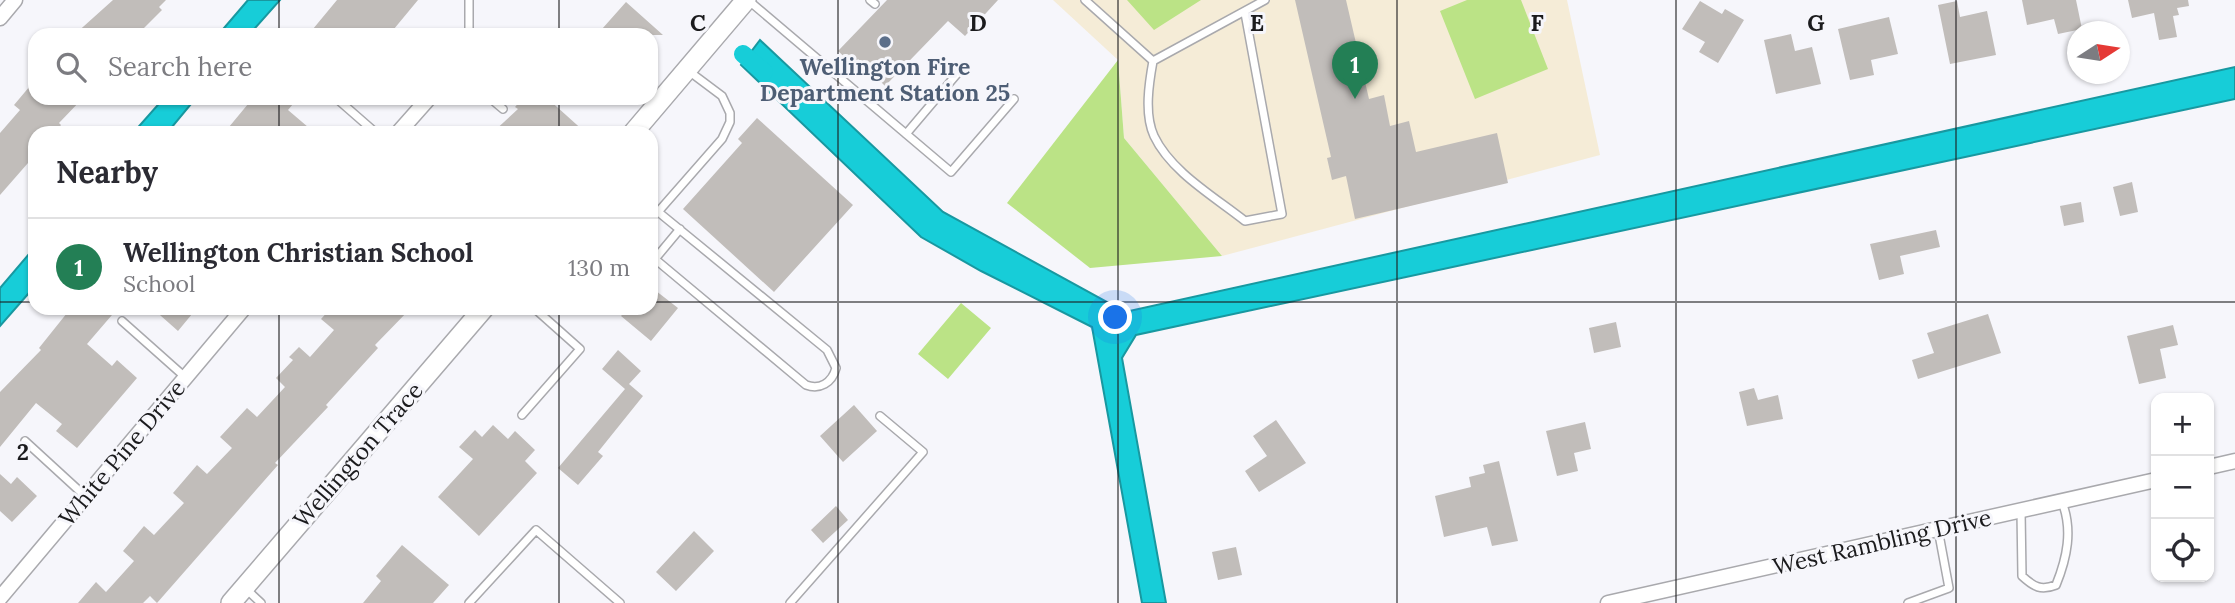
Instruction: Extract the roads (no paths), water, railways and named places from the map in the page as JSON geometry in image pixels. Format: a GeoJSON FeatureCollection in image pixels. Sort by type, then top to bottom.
{"type":"FeatureCollection","features":[{"type":"Feature","properties":{"kind":"street"},"geometry":{"type":"LineString","coordinates":[[0,18],[15,0]]}},
{"type":"Feature","properties":{"kind":"street"},"geometry":{"type":"LineString","coordinates":[[658,104],[747,0]]}},
{"type":"Feature","properties":{"kind":"street"},"geometry":{"type":"LineString","coordinates":[[404,126],[423,105]]}},
{"type":"Feature","properties":{"kind":"street"},"geometry":{"type":"LineString","coordinates":[[639,126],[657,105]]}},
{"type":"Feature","properties":{"kind":"street","name":"White Pine Drive"},"geometry":{"type":"LineString","coordinates":[[0,598],[238,315]]}},
{"type":"Feature","properties":{"kind":"street","name":"Wellington Trace"},"geometry":{"type":"LineString","coordinates":[[232,603],[478,315]]}},
{"type":"Feature","properties":{"kind":"street"},"geometry":{"type":"LineString","coordinates":[[2214,466],[2235,461]]}},
{"type":"Feature","properties":{"kind":"street","name":"West Rambling Drive"},"geometry":{"type":"LineString","coordinates":[[1608,603],[2151,481]]}},
{"type":"Feature","properties":{"kind":"lane"},"geometry":{"type":"LineString","coordinates":[[469,0],[469,28]]}},
{"type":"Feature","properties":{"kind":"lane"},"geometry":{"type":"LineString","coordinates":[[747,0],[951,172],[1014,99]]}},
{"type":"Feature","properties":{"kind":"lane"},"geometry":{"type":"LineString","coordinates":[[1085,0],[1153,61]]}},
{"type":"Feature","properties":{"kind":"lane"},"geometry":{"type":"LineString","coordinates":[[1153,61],[1265,0]]}},
{"type":"Feature","properties":{"kind":"lane"},"geometry":{"type":"LineString","coordinates":[[1153,61],[1147,90],[1153,135],[1176,166],[1245,221],[1282,214],[1245,13]]}},
{"type":"Feature","properties":{"kind":"lane"},"geometry":{"type":"LineString","coordinates":[[906,134],[962,68]]}},
{"type":"Feature","properties":{"kind":"lane"},"geometry":{"type":"LineString","coordinates":[[658,262],[806,385],[819,387],[830,380],[836,368],[827,350],[658,212],[722,139],[730,122],[730,113],[722,96],[687,70]]}},
{"type":"Feature","properties":{"kind":"lane"},"geometry":{"type":"LineString","coordinates":[[344,105],[368,126]]}},
{"type":"Feature","properties":{"kind":"lane"},"geometry":{"type":"LineString","coordinates":[[498,105],[503,109]]}},
{"type":"Feature","properties":{"kind":"lane"},"geometry":{"type":"LineString","coordinates":[[658,255],[680,229]]}},
{"type":"Feature","properties":{"kind":"lane"},"geometry":{"type":"LineString","coordinates":[[523,415],[580,349],[542,315]]}},
{"type":"Feature","properties":{"kind":"lane"},"geometry":{"type":"LineString","coordinates":[[122,321],[186,377]]}},
{"type":"Feature","properties":{"kind":"lane"},"geometry":{"type":"LineString","coordinates":[[790,603],[923,452],[880,416]]}},
{"type":"Feature","properties":{"kind":"lane"},"geometry":{"type":"LineString","coordinates":[[25,441],[85,496]]}},
{"type":"Feature","properties":{"kind":"lane"},"geometry":{"type":"LineString","coordinates":[[2021,511],[2022,576],[2033,587],[2046,589],[2056,585],[2066,556],[2067,515],[2062,502]]}},
{"type":"Feature","properties":{"kind":"lane"},"geometry":{"type":"LineString","coordinates":[[1908,603],[1949,588],[1938,529]]}},
{"type":"Feature","properties":{"kind":"lane"},"geometry":{"type":"LineString","coordinates":[[469,603],[536,530],[620,603]]}},
{"type":"Feature","properties":{"kind":"lane"},"geometry":{"type":"LineString","coordinates":[[244,588],[261,603]]}},
{"type":"Feature","properties":{"kind":"water"},"geometry":{"type":"Polygon","coordinates":[[[248,0],[280,0],[255,28],[224,28],[248,0]]]}},
{"type":"Feature","properties":{"kind":"water"},"geometry":{"type":"Polygon","coordinates":[[[760,40],[943,212],[1125,312],[2235,67],[2235,99],[1136,335],[1122,358],[1166,603],[1142,603],[1092,327],[981,271],[921,237],[741,65],[760,40]]]}},
{"type":"Feature","properties":{"kind":"water"},"geometry":{"type":"Polygon","coordinates":[[[158,105],[190,105],[173,126],[139,126],[158,105]]]}},
{"type":"Feature","properties":{"kind":"water"},"geometry":{"type":"Polygon","coordinates":[[[28,255],[28,294],[0,326],[0,288],[28,255]]]}},
{"type":"Feature","properties":{"kind":"waterway"},"geometry":{"type":"LineString","coordinates":[[743,54],[764,72]]}},
{"type":"Feature","properties":{"kind":"place","name":"Wellington Fire Department Station 25"},"geometry":{"type":"Point","coordinates":[885,42]}},
{"type":"Feature","properties":{"kind":"place","name":"Wellington Christian School"},"geometry":{"type":"Point","coordinates":[1355,99]}}]}
